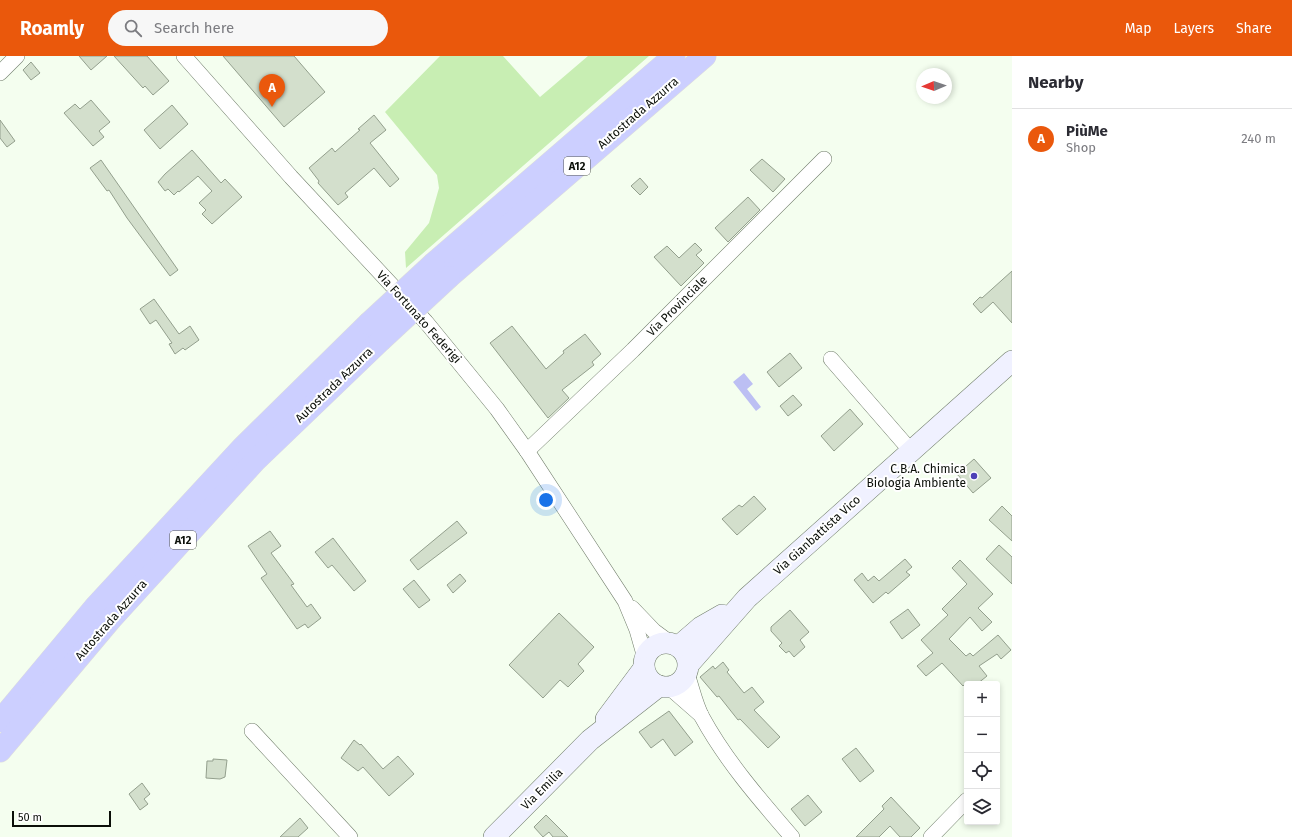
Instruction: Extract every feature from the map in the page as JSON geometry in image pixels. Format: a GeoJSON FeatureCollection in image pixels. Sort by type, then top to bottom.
{"type":"FeatureCollection","features":[{"type":"Feature","properties":{"kind":"highway","name":"Autostrada Azzurra"},"geometry":{"type":"LineString","coordinates":[[0,721],[95,607],[242,448],[374,333],[674,56]]}},
{"type":"Feature","properties":{"kind":"highway","name":"Autostrada Azzurra"},"geometry":{"type":"LineString","coordinates":[[442,270],[705,56]]}},
{"type":"Feature","properties":{"kind":"highway","name":"Autostrada Azzurra"},"geometry":{"type":"LineString","coordinates":[[0,751],[111,619],[374,333]]}},
{"type":"Feature","properties":{"kind":"main road","name":"Via Gianbattista Vico"},"geometry":{"type":"LineString","coordinates":[[681,656],[1012,362]]}},
{"type":"Feature","properties":{"kind":"main road","name":"Via Emilia"},"geometry":{"type":"LineString","coordinates":[[494,837],[590,740],[644,663],[650,649],[659,643],[681,656],[681,682],[664,687],[590,740]]}},
{"type":"Feature","properties":{"kind":"main road"},"geometry":{"type":"LineString","coordinates":[[644,663],[648,677],[651,681],[664,687]]}},
{"type":"Feature","properties":{"kind":"street"},"geometry":{"type":"LineString","coordinates":[[0,74],[17,56]]}},
{"type":"Feature","properties":{"kind":"street","name":"Via Fortunato Federigi"},"geometry":{"type":"LineString","coordinates":[[184,56],[291,177],[426,322],[497,409],[527,450],[625,601],[637,630],[644,663]]}},
{"type":"Feature","properties":{"kind":"street","name":"Via Provinciale"},"geometry":{"type":"LineString","coordinates":[[527,450],[633,350],[824,159]]}},
{"type":"Feature","properties":{"kind":"street"},"geometry":{"type":"LineString","coordinates":[[831,359],[911,451]]}},
{"type":"Feature","properties":{"kind":"street","name":"Via Fortunato Federigi"},"geometry":{"type":"LineString","coordinates":[[625,601],[681,656]]}},
{"type":"Feature","properties":{"kind":"street"},"geometry":{"type":"LineString","coordinates":[[681,656],[701,716],[736,769],[792,837]]}},
{"type":"Feature","properties":{"kind":"street"},"geometry":{"type":"LineString","coordinates":[[664,687],[701,716]]}},
{"type":"Feature","properties":{"kind":"street"},"geometry":{"type":"LineString","coordinates":[[252,731],[350,837]]}},
{"type":"Feature","properties":{"kind":"street"},"geometry":{"type":"LineString","coordinates":[[931,837],[964,803]]}},
{"type":"Feature","properties":{"kind":"green space"},"geometry":{"type":"Polygon","coordinates":[[[440,56],[503,56],[540,97],[588,56],[649,56],[406,268],[405,252],[429,223],[439,188],[437,175],[385,112],[440,56]]]}},
{"type":"Feature","properties":{"kind":"water"},"geometry":{"type":"Polygon","coordinates":[[[744,373],[753,384],[747,389],[761,407],[756,411],[733,382],[744,373]]]}},
{"type":"Feature","properties":{"kind":"building"},"geometry":{"type":"Polygon","coordinates":[[[79,56],[107,56],[91,70],[79,56]]]}},
{"type":"Feature","properties":{"kind":"building"},"geometry":{"type":"Polygon","coordinates":[[[114,56],[147,56],[169,81],[153,95],[145,86],[143,88],[114,56]]]}},
{"type":"Feature","properties":{"kind":"building"},"geometry":{"type":"Polygon","coordinates":[[[223,56],[294,56],[325,92],[284,127],[223,56]]]}},
{"type":"Feature","properties":{"kind":"building"},"geometry":{"type":"Polygon","coordinates":[[[31,62],[40,73],[31,80],[23,70],[31,62]]]}},
{"type":"Feature","properties":{"kind":"building"},"geometry":{"type":"Polygon","coordinates":[[[91,100],[110,122],[99,131],[104,137],[93,146],[64,113],[75,104],[80,109],[91,100]]]}},
{"type":"Feature","properties":{"kind":"building"},"geometry":{"type":"Polygon","coordinates":[[[172,105],[188,124],[160,149],[144,130],[172,105]]]}},
{"type":"Feature","properties":{"kind":"building"},"geometry":{"type":"Polygon","coordinates":[[[374,115],[386,130],[370,143],[399,179],[390,187],[374,168],[345,193],[348,197],[338,205],[318,183],[319,181],[309,168],[332,148],[335,152],[360,130],[358,129],[374,115]]]}},
{"type":"Feature","properties":{"kind":"building"},"geometry":{"type":"Polygon","coordinates":[[[0,120],[15,141],[7,147],[0,138],[0,120]]]}},
{"type":"Feature","properties":{"kind":"building"},"geometry":{"type":"Polygon","coordinates":[[[192,150],[221,183],[225,179],[242,197],[212,224],[202,214],[206,210],[199,203],[212,191],[198,176],[174,195],[168,189],[165,191],[158,182],[192,150]]]}},
{"type":"Feature","properties":{"kind":"building"},"geometry":{"type":"Polygon","coordinates":[[[762,159],[785,179],[773,192],[750,170],[762,159]]]}},
{"type":"Feature","properties":{"kind":"building"},"geometry":{"type":"Polygon","coordinates":[[[101,160],[178,270],[170,276],[127,218],[109,190],[107,191],[90,168],[101,160]]]}},
{"type":"Feature","properties":{"kind":"building"},"geometry":{"type":"Polygon","coordinates":[[[640,178],[648,187],[640,195],[631,186],[640,178]]]}},
{"type":"Feature","properties":{"kind":"building"},"geometry":{"type":"Polygon","coordinates":[[[748,197],[760,210],[728,242],[715,228],[748,197]]]}},
{"type":"Feature","properties":{"kind":"building"},"geometry":{"type":"Polygon","coordinates":[[[695,243],[702,250],[696,255],[704,263],[681,286],[654,257],[667,246],[679,258],[695,243]]]}},
{"type":"Feature","properties":{"kind":"building"},"geometry":{"type":"Polygon","coordinates":[[[1012,271],[1012,323],[993,302],[981,313],[973,304],[980,297],[982,298],[1012,271]]]}},
{"type":"Feature","properties":{"kind":"building"},"geometry":{"type":"Polygon","coordinates":[[[154,299],[179,334],[190,326],[199,340],[185,350],[183,348],[175,354],[169,344],[172,343],[156,320],[150,324],[140,309],[154,299]]]}},
{"type":"Feature","properties":{"kind":"building"},"geometry":{"type":"Polygon","coordinates":[[[512,326],[546,369],[564,353],[563,351],[585,334],[601,354],[592,362],[594,365],[562,390],[569,398],[548,418],[490,343],[512,326]]]}},
{"type":"Feature","properties":{"kind":"building"},"geometry":{"type":"Polygon","coordinates":[[[790,353],[802,368],[779,387],[767,372],[790,353]]]}},
{"type":"Feature","properties":{"kind":"building"},"geometry":{"type":"Polygon","coordinates":[[[793,395],[802,405],[788,416],[780,406],[793,395]]]}},
{"type":"Feature","properties":{"kind":"building"},"geometry":{"type":"Polygon","coordinates":[[[850,409],[863,424],[834,451],[821,436],[850,409]]]}},
{"type":"Feature","properties":{"kind":"building","name":"C.B.A. Chimica Biologia Ambiente"},"geometry":{"type":"Polygon","coordinates":[[[974,459],[991,478],[973,493],[957,474],[974,459]]]}},
{"type":"Feature","properties":{"kind":"building"},"geometry":{"type":"Polygon","coordinates":[[[754,496],[766,509],[737,535],[722,519],[739,505],[742,507],[754,496]]]}},
{"type":"Feature","properties":{"kind":"building"},"geometry":{"type":"Polygon","coordinates":[[[1002,506],[1012,516],[1012,541],[989,520],[1002,506]]]}},
{"type":"Feature","properties":{"kind":"building"},"geometry":{"type":"Polygon","coordinates":[[[457,521],[467,533],[418,570],[410,560],[457,521]]]}},
{"type":"Feature","properties":{"kind":"building"},"geometry":{"type":"Polygon","coordinates":[[[270,531],[281,546],[271,553],[294,584],[291,585],[307,607],[311,604],[321,618],[308,628],[305,624],[297,629],[261,578],[267,574],[248,546],[270,531]]]}},
{"type":"Feature","properties":{"kind":"building"},"geometry":{"type":"Polygon","coordinates":[[[333,538],[366,581],[354,591],[332,565],[328,568],[315,552],[333,538]]]}},
{"type":"Feature","properties":{"kind":"building"},"geometry":{"type":"Polygon","coordinates":[[[999,545],[1012,557],[1012,584],[986,559],[999,545]]]}},
{"type":"Feature","properties":{"kind":"building"},"geometry":{"type":"Polygon","coordinates":[[[905,559],[912,567],[906,572],[910,575],[888,594],[886,592],[873,603],[854,580],[862,573],[868,581],[874,576],[879,581],[905,559]]]}},
{"type":"Feature","properties":{"kind":"building"},"geometry":{"type":"Polygon","coordinates":[[[960,560],[993,594],[978,608],[992,622],[982,631],[970,617],[949,639],[966,656],[970,653],[973,656],[998,635],[1011,650],[1001,659],[997,654],[979,666],[987,676],[981,681],[964,681],[963,686],[942,663],[926,676],[917,666],[933,653],[921,640],[948,615],[942,609],[967,584],[952,568],[960,560]]]}},
{"type":"Feature","properties":{"kind":"building"},"geometry":{"type":"Polygon","coordinates":[[[460,574],[466,581],[453,593],[447,585],[460,574]]]}},
{"type":"Feature","properties":{"kind":"building"},"geometry":{"type":"Polygon","coordinates":[[[414,580],[430,600],[419,608],[403,589],[414,580]]]}},
{"type":"Feature","properties":{"kind":"building"},"geometry":{"type":"Polygon","coordinates":[[[908,609],[920,625],[902,639],[890,622],[908,609]]]}},
{"type":"Feature","properties":{"kind":"building"},"geometry":{"type":"Polygon","coordinates":[[[790,610],[809,632],[800,640],[805,647],[794,657],[789,651],[786,653],[779,646],[782,643],[771,631],[771,627],[790,610]]]}},
{"type":"Feature","properties":{"kind":"building"},"geometry":{"type":"Polygon","coordinates":[[[559,613],[594,647],[578,664],[584,671],[568,687],[560,680],[543,698],[509,665],[559,613]]]}},
{"type":"Feature","properties":{"kind":"building"},"geometry":{"type":"Polygon","coordinates":[[[723,662],[729,670],[727,672],[744,693],[752,687],[764,702],[754,710],[780,737],[768,748],[740,719],[738,720],[719,696],[717,697],[700,677],[713,666],[715,669],[723,662]]]}},
{"type":"Feature","properties":{"kind":"building"},"geometry":{"type":"Polygon","coordinates":[[[669,711],[693,742],[675,756],[663,739],[651,748],[639,732],[669,711]]]}},
{"type":"Feature","properties":{"kind":"building"},"geometry":{"type":"Polygon","coordinates":[[[354,740],[360,745],[361,744],[383,769],[398,756],[414,774],[389,796],[363,767],[358,771],[341,758],[354,740]]]}},
{"type":"Feature","properties":{"kind":"building"},"geometry":{"type":"Polygon","coordinates":[[[856,748],[874,771],[860,782],[842,759],[856,748]]]}},
{"type":"Feature","properties":{"kind":"building"},"geometry":{"type":"Polygon","coordinates":[[[213,759],[227,760],[225,777],[220,779],[206,778],[207,761],[213,761],[213,759]]]}},
{"type":"Feature","properties":{"kind":"building"},"geometry":{"type":"Polygon","coordinates":[[[142,783],[150,794],[144,799],[148,804],[140,810],[129,794],[142,783]]]}},
{"type":"Feature","properties":{"kind":"building"},"geometry":{"type":"Polygon","coordinates":[[[808,795],[822,812],[805,826],[791,809],[808,795]]]}},
{"type":"Feature","properties":{"kind":"building"},"geometry":{"type":"Polygon","coordinates":[[[891,797],[920,828],[911,837],[900,837],[890,826],[879,837],[856,837],[884,809],[882,806],[891,797]]]}},
{"type":"Feature","properties":{"kind":"building"},"geometry":{"type":"Polygon","coordinates":[[[546,815],[568,837],[553,837],[549,832],[543,837],[534,827],[546,815]]]}},
{"type":"Feature","properties":{"kind":"building"},"geometry":{"type":"Polygon","coordinates":[[[300,818],[308,828],[298,837],[280,837],[300,818]]]}},
{"type":"Feature","properties":{"kind":"place","name":"PiùMe"},"geometry":{"type":"Point","coordinates":[272,107]}},
{"type":"Feature","properties":{"kind":"place","name":"C.B.A. Chimica Biologia Ambiente"},"geometry":{"type":"Point","coordinates":[974,476]}}]}
